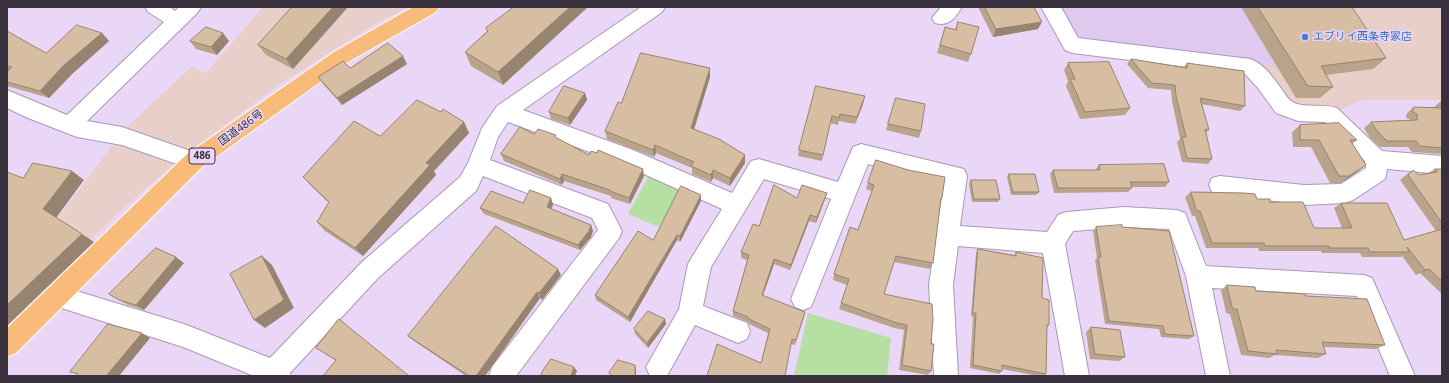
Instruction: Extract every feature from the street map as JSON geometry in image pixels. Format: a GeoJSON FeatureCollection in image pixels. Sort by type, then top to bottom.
{"type":"FeatureCollection","features":[{"type":"Feature","properties":{"kind":"highway","name":"国道486号"},"geometry":{"type":"LineString","coordinates":[[7,345],[194,161],[341,57],[429,7]]}},
{"type":"Feature","properties":{"kind":"street"},"geometry":{"type":"LineString","coordinates":[[155,7],[177,21]]}},
{"type":"Feature","properties":{"kind":"street"},"geometry":{"type":"LineString","coordinates":[[70,125],[191,7]]}},
{"type":"Feature","properties":{"kind":"street"},"geometry":{"type":"LineString","coordinates":[[57,296],[184,336],[277,374],[370,270],[468,184],[478,165],[489,134],[504,112],[655,7]]}},
{"type":"Feature","properties":{"kind":"street"},"geometry":{"type":"LineString","coordinates":[[1051,7],[1072,46],[1250,67],[1265,82],[1283,107],[1298,113],[1330,114],[1376,159],[1377,172],[1344,193],[1304,195],[1220,185]]}},
{"type":"Feature","properties":{"kind":"street"},"geometry":{"type":"LineString","coordinates":[[7,98],[35,112],[78,128],[122,136],[194,161]]}},
{"type":"Feature","properties":{"kind":"street"},"geometry":{"type":"LineString","coordinates":[[504,112],[625,156],[736,205]]}},
{"type":"Feature","properties":{"kind":"street"},"geometry":{"type":"LineString","coordinates":[[803,299],[861,153],[956,176],[941,285],[946,376]]}},
{"type":"Feature","properties":{"kind":"street"},"geometry":{"type":"LineString","coordinates":[[1376,159],[1442,165]]}},
{"type":"Feature","properties":{"kind":"street"},"geometry":{"type":"LineString","coordinates":[[478,165],[600,211],[611,231],[502,376]]}},
{"type":"Feature","properties":{"kind":"street"},"geometry":{"type":"LineString","coordinates":[[658,367],[690,312],[700,264],[759,168],[845,194]]}},
{"type":"Feature","properties":{"kind":"street"},"geometry":{"type":"LineString","coordinates":[[1077,376],[1053,243],[1066,222],[1124,217],[1177,220],[1198,276],[1218,376]]}},
{"type":"Feature","properties":{"kind":"street"},"geometry":{"type":"LineString","coordinates":[[948,235],[1053,243]]}},
{"type":"Feature","properties":{"kind":"street"},"geometry":{"type":"LineString","coordinates":[[1198,276],[1364,286],[1403,376]]}},
{"type":"Feature","properties":{"kind":"street"},"geometry":{"type":"LineString","coordinates":[[690,312],[738,331]]}},
{"type":"Feature","properties":{"kind":"shaded area"},"geometry":{"type":"Polygon","coordinates":[[[263,7],[407,7],[365,30],[280,84],[182,157],[114,217],[7,322],[7,288],[112,145],[129,125],[191,67],[206,73],[263,7]]]}},
{"type":"Feature","properties":{"kind":"shaded area"},"geometry":{"type":"Polygon","coordinates":[[[1051,7],[1442,7],[1442,100],[1362,100],[1330,114],[1298,113],[1250,67],[1051,7]]]}},
{"type":"Feature","properties":{"kind":"shaded area"},"geometry":{"type":"Polygon","coordinates":[[[1056,7],[1241,7],[1277,67],[1074,42],[1056,7]]]}},
{"type":"Feature","properties":{"kind":"green space"},"geometry":{"type":"Polygon","coordinates":[[[653,168],[684,182],[659,227],[628,214],[653,168]]]}},
{"type":"Feature","properties":{"kind":"green space"},"geometry":{"type":"Polygon","coordinates":[[[808,313],[891,338],[887,376],[794,376],[808,313]]]}},
{"type":"Feature","properties":{"kind":"building"},"geometry":{"type":"Polygon","coordinates":[[[292,7],[333,7],[286,59],[258,45],[292,7]]]}},
{"type":"Feature","properties":{"kind":"building"},"geometry":{"type":"Polygon","coordinates":[[[514,7],[570,7],[498,72],[465,52],[488,31],[486,28],[514,7]]]}},
{"type":"Feature","properties":{"kind":"building"},"geometry":{"type":"Polygon","coordinates":[[[985,7],[1034,7],[1042,22],[996,29],[985,7]]]}},
{"type":"Feature","properties":{"kind":"building","name":"エブリイ西条寺家店"},"geometry":{"type":"Polygon","coordinates":[[[1258,7],[1352,7],[1386,58],[1321,66],[1333,87],[1308,86],[1258,7]]]}},
{"type":"Feature","properties":{"kind":"building"},"geometry":{"type":"Polygon","coordinates":[[[958,22],[979,27],[971,54],[940,45],[945,27],[956,30],[958,22]]]}},
{"type":"Feature","properties":{"kind":"building"},"geometry":{"type":"Polygon","coordinates":[[[77,25],[102,33],[63,66],[40,91],[7,82],[7,72],[12,67],[7,66],[7,31],[46,53],[77,25]]]}},
{"type":"Feature","properties":{"kind":"building"},"geometry":{"type":"Polygon","coordinates":[[[206,27],[223,33],[211,47],[190,41],[206,27]]]}},
{"type":"Feature","properties":{"kind":"building"},"geometry":{"type":"Polygon","coordinates":[[[388,43],[403,56],[337,98],[318,77],[343,61],[350,68],[388,43]]]}},
{"type":"Feature","properties":{"kind":"building"},"geometry":{"type":"Polygon","coordinates":[[[641,53],[710,68],[691,128],[719,139],[745,155],[730,178],[713,170],[711,175],[691,166],[694,162],[655,145],[653,150],[605,131],[618,102],[621,103],[641,53]]]}},
{"type":"Feature","properties":{"kind":"building"},"geometry":{"type":"Polygon","coordinates":[[[1131,59],[1187,68],[1187,63],[1244,71],[1245,106],[1200,98],[1209,130],[1205,129],[1212,159],[1187,158],[1182,137],[1186,137],[1176,96],[1175,85],[1152,83],[1131,59]]]}},
{"type":"Feature","properties":{"kind":"building"},"geometry":{"type":"Polygon","coordinates":[[[1109,62],[1130,108],[1085,112],[1070,79],[1075,79],[1068,63],[1109,62]]]}},
{"type":"Feature","properties":{"kind":"building"},"geometry":{"type":"Polygon","coordinates":[[[564,86],[585,93],[568,118],[549,112],[564,86]]]}},
{"type":"Feature","properties":{"kind":"building"},"geometry":{"type":"Polygon","coordinates":[[[816,86],[865,96],[857,117],[840,114],[839,118],[832,116],[823,155],[799,150],[816,86]]]}},
{"type":"Feature","properties":{"kind":"building"},"geometry":{"type":"Polygon","coordinates":[[[896,98],[925,104],[921,131],[888,124],[896,98]]]}},
{"type":"Feature","properties":{"kind":"building"},"geometry":{"type":"Polygon","coordinates":[[[417,100],[441,112],[443,109],[464,122],[426,163],[430,165],[355,248],[317,222],[329,202],[303,177],[354,121],[380,136],[417,100]]]}},
{"type":"Feature","properties":{"kind":"building"},"geometry":{"type":"Polygon","coordinates":[[[1414,107],[1442,108],[1442,148],[1420,146],[1416,141],[1387,141],[1371,122],[1417,120],[1417,114],[1413,112],[1414,107]]]}},
{"type":"Feature","properties":{"kind":"building"},"geometry":{"type":"Polygon","coordinates":[[[1339,123],[1357,140],[1350,140],[1366,165],[1349,176],[1339,176],[1319,140],[1300,140],[1300,125],[1339,123]]]}},
{"type":"Feature","properties":{"kind":"building"},"geometry":{"type":"Polygon","coordinates":[[[520,127],[534,134],[538,129],[556,135],[555,137],[589,155],[591,151],[597,153],[598,150],[643,169],[629,198],[562,174],[560,179],[501,154],[520,127]]]}},
{"type":"Feature","properties":{"kind":"building"},"geometry":{"type":"Polygon","coordinates":[[[876,160],[908,170],[945,177],[933,263],[896,256],[884,294],[932,304],[933,319],[931,344],[934,344],[931,371],[902,365],[907,325],[897,323],[841,303],[849,279],[834,274],[850,227],[858,230],[874,185],[868,183],[876,160]]]}},
{"type":"Feature","properties":{"kind":"building"},"geometry":{"type":"Polygon","coordinates":[[[33,163],[72,171],[43,209],[82,234],[7,305],[7,172],[23,178],[33,163]]]}},
{"type":"Feature","properties":{"kind":"building"},"geometry":{"type":"Polygon","coordinates":[[[1164,164],[1169,182],[1130,182],[1132,188],[1058,188],[1053,170],[1100,170],[1099,165],[1164,164]]]}},
{"type":"Feature","properties":{"kind":"building"},"geometry":{"type":"Polygon","coordinates":[[[1435,169],[1442,169],[1442,223],[1408,175],[1413,170],[1419,175],[1437,172],[1435,169]]]}},
{"type":"Feature","properties":{"kind":"building"},"geometry":{"type":"Polygon","coordinates":[[[1009,174],[1035,174],[1039,192],[1013,192],[1009,174]]]}},
{"type":"Feature","properties":{"kind":"building"},"geometry":{"type":"Polygon","coordinates":[[[971,180],[996,180],[1000,199],[974,199],[971,180]]]}},
{"type":"Feature","properties":{"kind":"building"},"geometry":{"type":"Polygon","coordinates":[[[774,185],[797,198],[802,185],[827,193],[817,217],[810,215],[791,265],[774,259],[762,295],[805,312],[796,340],[792,339],[785,376],[707,376],[717,344],[761,363],[770,329],[733,311],[749,255],[741,252],[753,224],[759,226],[774,185]]]}},
{"type":"Feature","properties":{"kind":"building"},"geometry":{"type":"Polygon","coordinates":[[[681,186],[701,195],[680,236],[677,235],[628,317],[595,295],[638,231],[653,240],[681,186]]]}},
{"type":"Feature","properties":{"kind":"building"},"geometry":{"type":"Polygon","coordinates":[[[530,190],[551,198],[547,207],[591,225],[589,231],[578,245],[480,208],[491,191],[523,203],[530,190]]]}},
{"type":"Feature","properties":{"kind":"building"},"geometry":{"type":"Polygon","coordinates":[[[1191,192],[1244,193],[1255,194],[1257,199],[1270,199],[1270,202],[1303,202],[1314,228],[1352,228],[1341,203],[1387,203],[1404,240],[1442,229],[1442,281],[1429,269],[1425,270],[1407,247],[1409,252],[1370,252],[1368,248],[1329,248],[1329,246],[1265,246],[1264,243],[1212,243],[1200,211],[1197,211],[1191,192]]]}},
{"type":"Feature","properties":{"kind":"building"},"geometry":{"type":"Polygon","coordinates":[[[1122,225],[1122,227],[1169,231],[1194,336],[1165,334],[1163,326],[1109,321],[1098,257],[1101,257],[1096,227],[1122,225]]]}},
{"type":"Feature","properties":{"kind":"building"},"geometry":{"type":"Polygon","coordinates":[[[496,226],[558,269],[539,293],[537,292],[476,376],[469,376],[408,336],[496,226]]]}},
{"type":"Feature","properties":{"kind":"building"},"geometry":{"type":"Polygon","coordinates":[[[156,248],[176,257],[136,305],[119,300],[109,294],[156,248]]]}},
{"type":"Feature","properties":{"kind":"building"},"geometry":{"type":"Polygon","coordinates":[[[978,249],[1016,256],[1016,252],[1043,258],[1042,298],[1049,300],[1046,374],[1002,365],[1002,371],[973,365],[976,313],[973,313],[978,249]]]}},
{"type":"Feature","properties":{"kind":"building"},"geometry":{"type":"Polygon","coordinates":[[[262,256],[284,300],[254,320],[230,274],[262,256]]]}},
{"type":"Feature","properties":{"kind":"building"},"geometry":{"type":"Polygon","coordinates":[[[1227,285],[1255,287],[1256,291],[1305,294],[1306,296],[1367,299],[1385,345],[1322,342],[1326,354],[1276,350],[1277,354],[1248,351],[1237,309],[1233,309],[1227,285]]]}},
{"type":"Feature","properties":{"kind":"building"},"geometry":{"type":"Polygon","coordinates":[[[648,311],[665,319],[647,343],[634,329],[648,311]]]}},
{"type":"Feature","properties":{"kind":"building"},"geometry":{"type":"Polygon","coordinates":[[[339,319],[409,376],[323,376],[336,360],[316,348],[339,319]]]}},
{"type":"Feature","properties":{"kind":"building"},"geometry":{"type":"Polygon","coordinates":[[[108,324],[142,333],[106,376],[76,376],[78,374],[70,372],[108,324]]]}},
{"type":"Feature","properties":{"kind":"building"},"geometry":{"type":"Polygon","coordinates":[[[1091,327],[1120,330],[1125,357],[1095,354],[1091,327]]]}},
{"type":"Feature","properties":{"kind":"building"},"geometry":{"type":"Polygon","coordinates":[[[551,359],[574,367],[571,376],[541,376],[551,359]]]}},
{"type":"Feature","properties":{"kind":"building"},"geometry":{"type":"Polygon","coordinates":[[[618,360],[635,365],[634,376],[613,376],[609,373],[618,360]]]}},
{"type":"Feature","properties":{"kind":"place","name":"エブリイ西条寺家店"},"geometry":{"type":"Point","coordinates":[1305,37]}}]}
